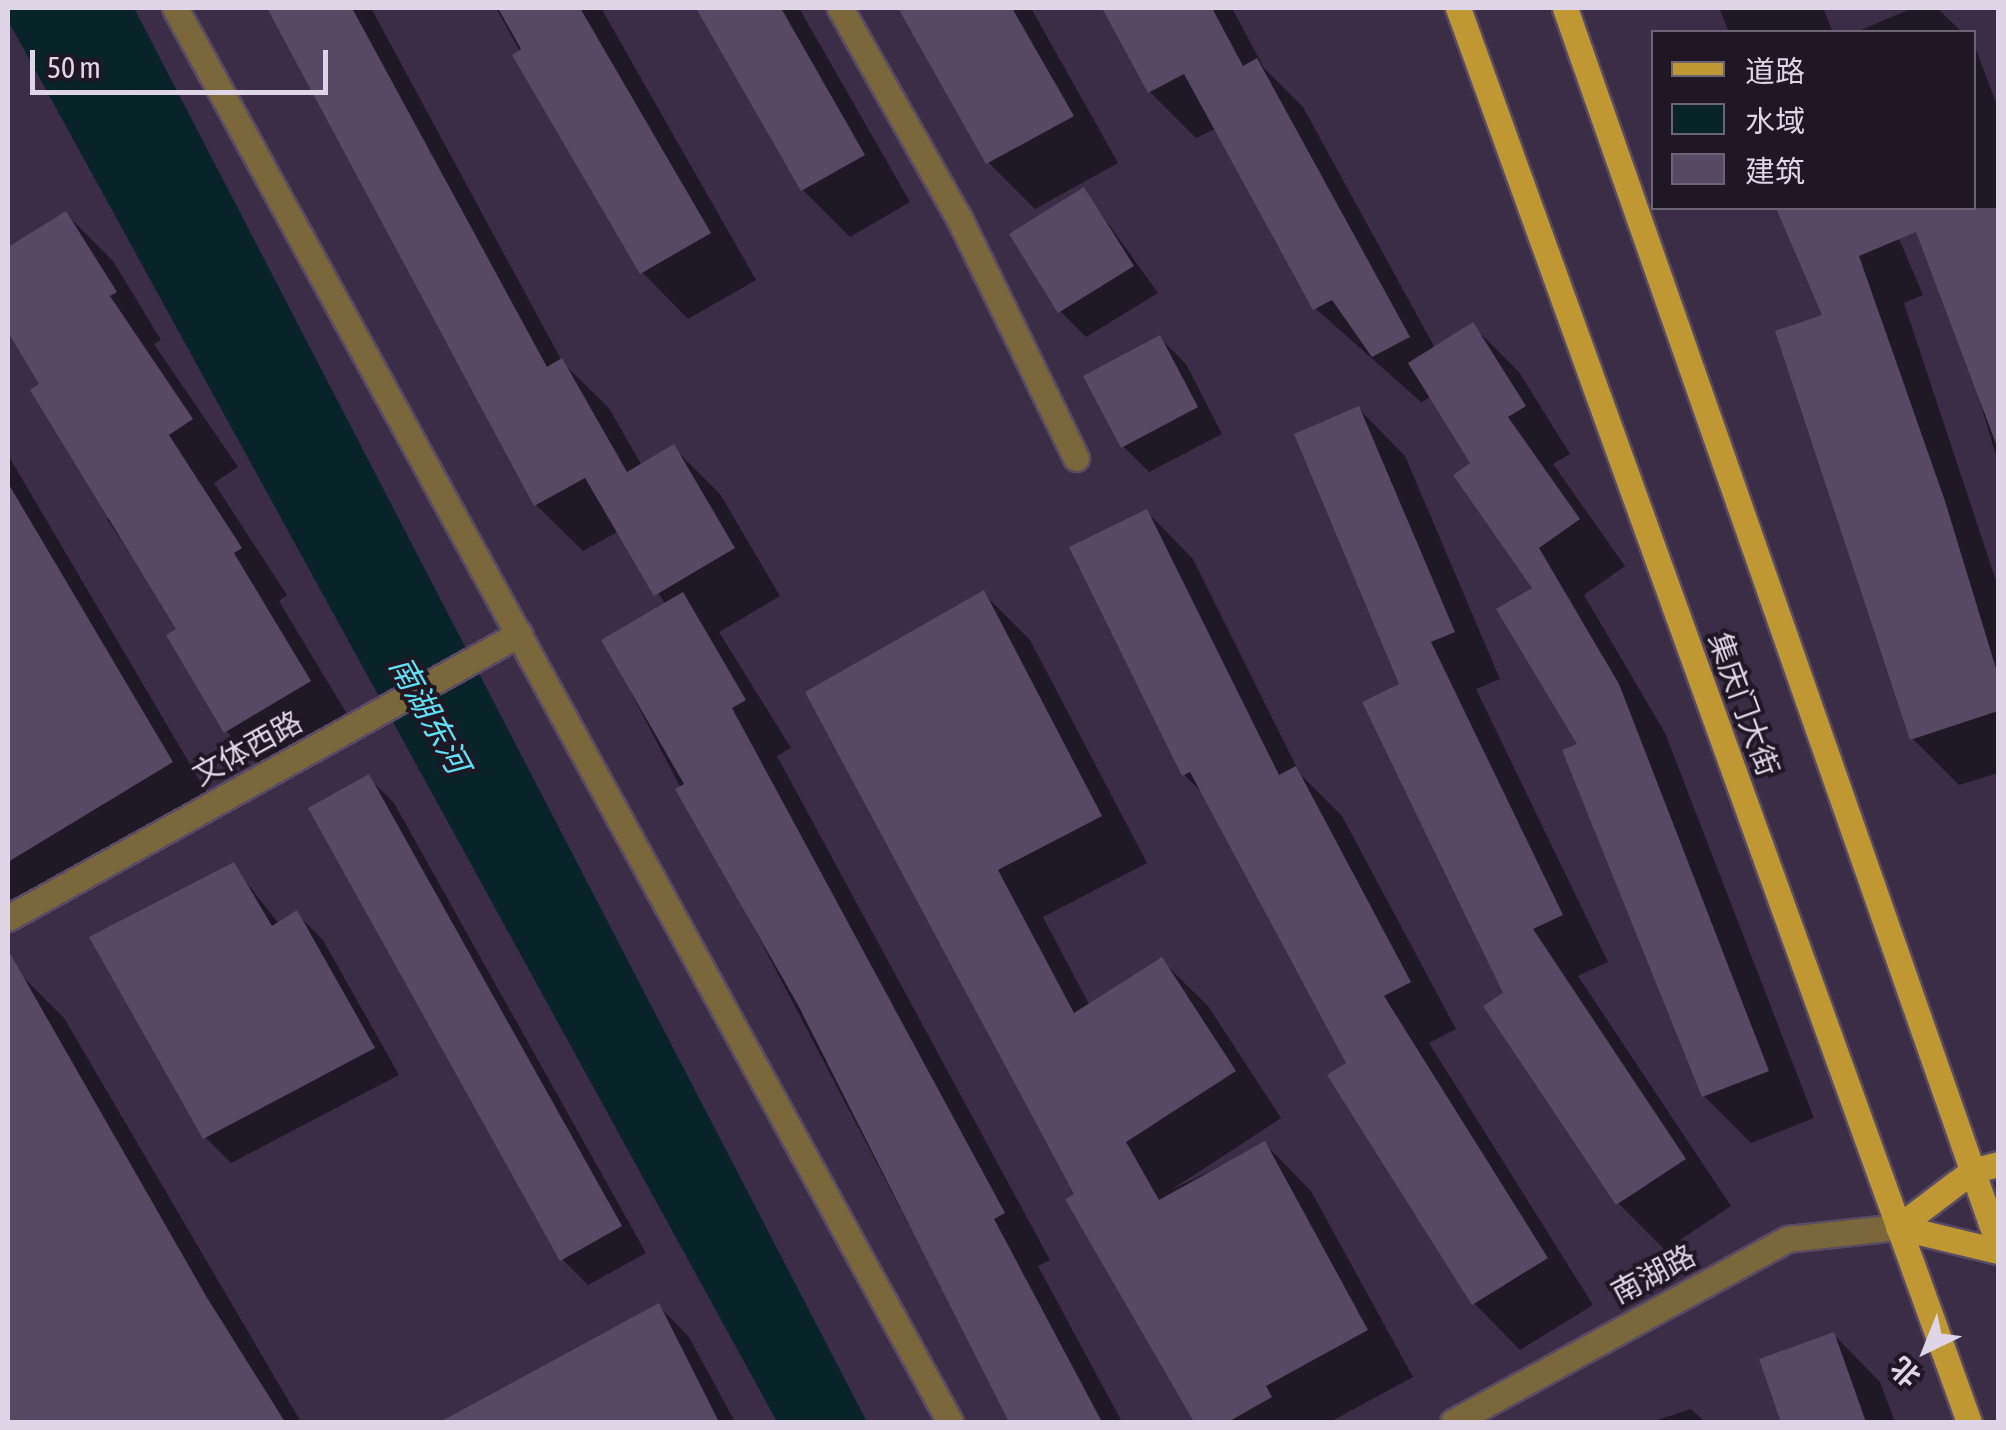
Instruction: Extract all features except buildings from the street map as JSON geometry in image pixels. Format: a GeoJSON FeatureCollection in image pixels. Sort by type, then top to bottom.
{"type":"FeatureCollection","features":[{"type":"Feature","properties":{"kind":"main road","name":"集庆门大街"},"geometry":{"type":"LineString","coordinates":[[1458,8],[1969,1422]]}},
{"type":"Feature","properties":{"kind":"main road","name":"集庆门大街"},"geometry":{"type":"LineString","coordinates":[[1565,8],[1998,1247]]}},
{"type":"Feature","properties":{"kind":"main road"},"geometry":{"type":"LineString","coordinates":[[1898,1228],[1972,1171],[1998,1164]]}},
{"type":"Feature","properties":{"kind":"main road"},"geometry":{"type":"LineString","coordinates":[[1898,1228],[1998,1247]]}},
{"type":"Feature","properties":{"kind":"street"},"geometry":{"type":"LineString","coordinates":[[175,8],[950,1422]]}},
{"type":"Feature","properties":{"kind":"street"},"geometry":{"type":"LineString","coordinates":[[840,8],[959,218],[1076,458]]}},
{"type":"Feature","properties":{"kind":"street","name":"文体西路"},"geometry":{"type":"LineString","coordinates":[[8,918],[518,634]]}},
{"type":"Feature","properties":{"kind":"street","name":"南湖路"},"geometry":{"type":"LineString","coordinates":[[1453,1422],[1786,1239],[1898,1228]]}},
{"type":"Feature","properties":{"kind":"water"},"geometry":{"type":"Polygon","coordinates":[[[45,8],[134,8],[867,1422],[828,1422],[45,8]]]}},
{"type":"Feature","properties":{"kind":"waterway","name":"南湖东河"},"geometry":{"type":"LineString","coordinates":[[41,8],[817,1422]]}}]}
